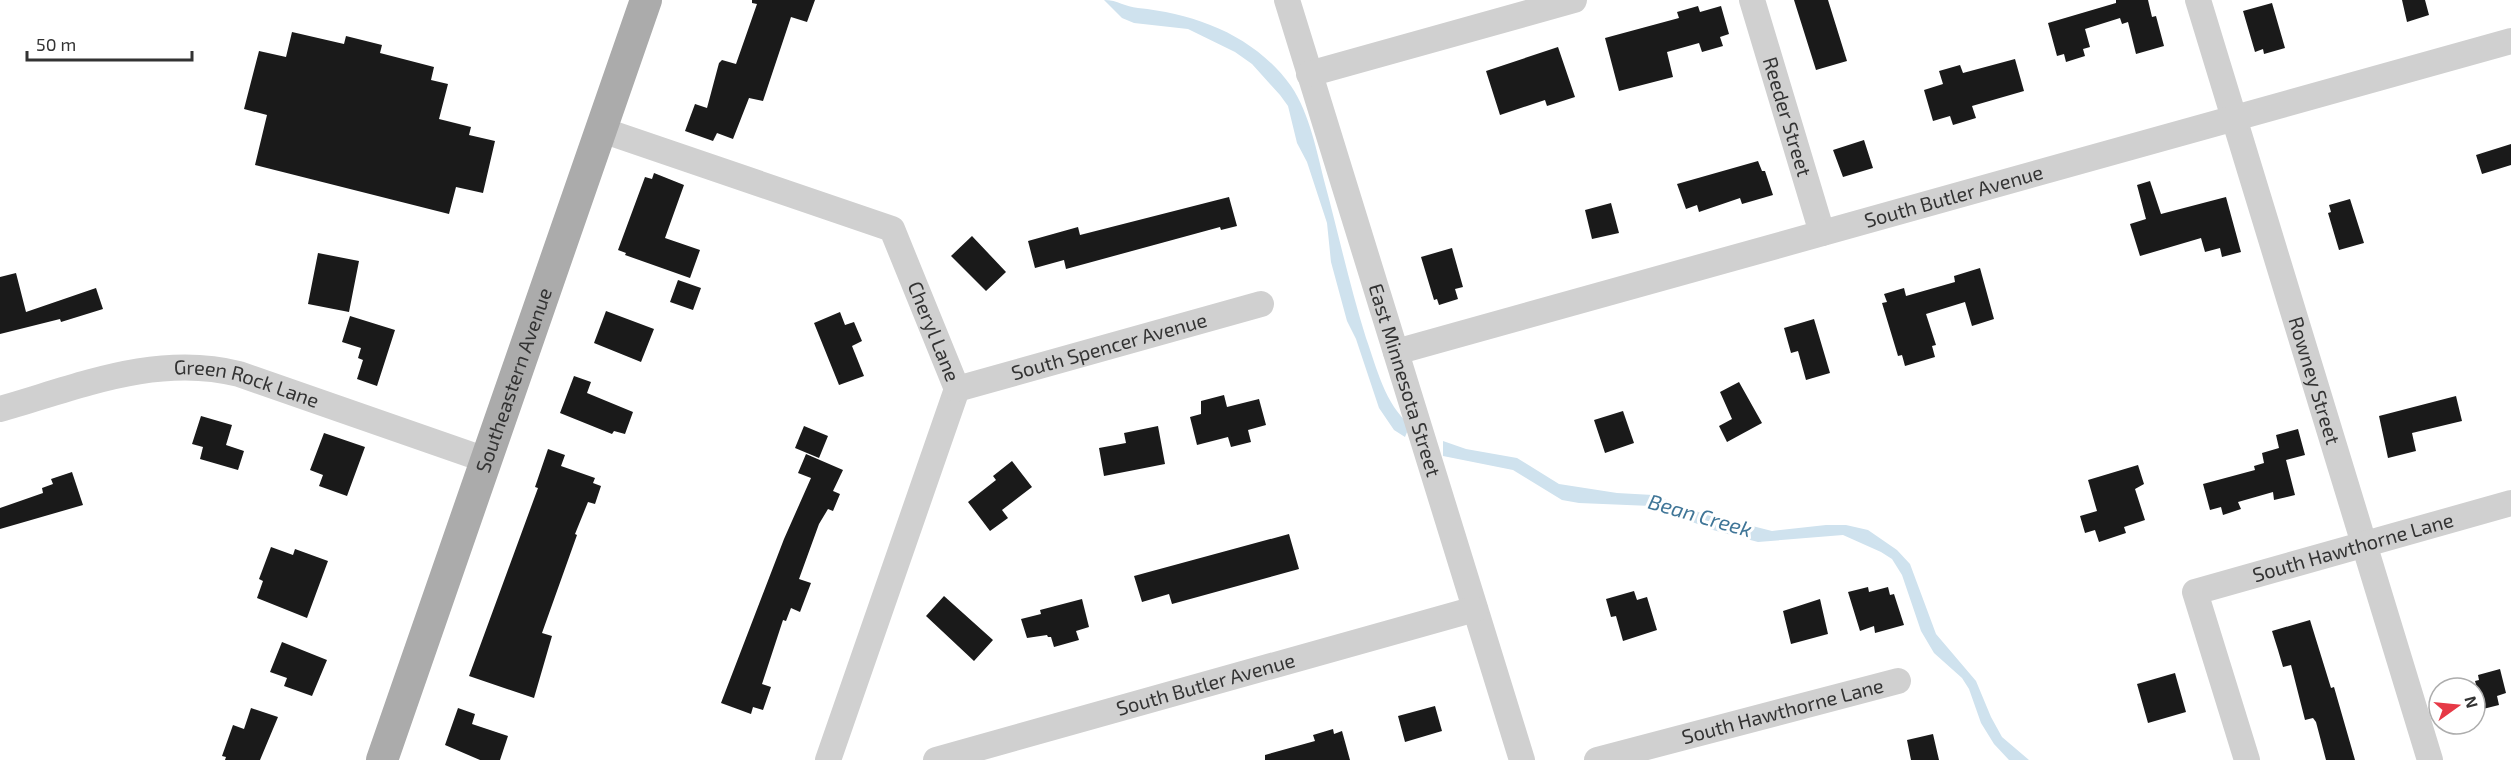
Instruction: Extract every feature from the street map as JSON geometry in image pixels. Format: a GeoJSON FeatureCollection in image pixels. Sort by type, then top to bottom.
{"type":"FeatureCollection","features":[{"type":"Feature","properties":{"kind":"main road","name":"Southeastern Avenue"},"geometry":{"type":"LineString","coordinates":[[382,760],[646,0]]}},
{"type":"Feature","properties":{"kind":"street","name":"East Minnesota Street"},"geometry":{"type":"LineString","coordinates":[[1287,0],[1522,760]]}},
{"type":"Feature","properties":{"kind":"street"},"geometry":{"type":"LineString","coordinates":[[1309,74],[1574,0]]}},
{"type":"Feature","properties":{"kind":"street","name":"Reeder Street"},"geometry":{"type":"LineString","coordinates":[[1752,0],[1822,233]]}},
{"type":"Feature","properties":{"kind":"street","name":"Rowney Street"},"geometry":{"type":"LineString","coordinates":[[2198,0],[2430,760]]}},
{"type":"Feature","properties":{"kind":"street","name":"South Butler Avenue"},"geometry":{"type":"LineString","coordinates":[[1396,352],[2511,41]]}},
{"type":"Feature","properties":{"kind":"street","name":"Cheryl Lane"},"geometry":{"type":"LineString","coordinates":[[602,130],[892,229],[957,389],[828,760]]}},
{"type":"Feature","properties":{"kind":"street","name":"South Spencer Avenue"},"geometry":{"type":"LineString","coordinates":[[957,389],[1261,304]]}},
{"type":"Feature","properties":{"kind":"street","name":"Green Rock Lane"},"geometry":{"type":"LineString","coordinates":[[0,409],[143,369],[207,368],[239,374],[486,460]]}},
{"type":"Feature","properties":{"kind":"street","name":"South Hawthorne Lane"},"geometry":{"type":"LineString","coordinates":[[2247,760],[2195,592],[2511,503]]}},
{"type":"Feature","properties":{"kind":"street","name":"South Butler Avenue"},"geometry":{"type":"LineString","coordinates":[[936,760],[1475,609]]}},
{"type":"Feature","properties":{"kind":"street","name":"South Hawthorne Lane"},"geometry":{"type":"LineString","coordinates":[[1597,760],[1898,681]]}},
{"type":"Feature","properties":{"kind":"water"},"geometry":{"type":"Polygon","coordinates":[[[1104,0],[1182,16],[1223,31],[1260,54],[1291,86],[1298,97],[1312,134],[1355,300],[1378,374],[1394,407],[1410,425],[1405,437],[1394,430],[1379,408],[1356,339],[1347,321],[1331,262],[1327,223],[1307,162],[1297,143],[1288,106],[1252,64],[1235,52],[1188,29],[1134,23],[1122,18],[1104,0]]]}},
{"type":"Feature","properties":{"kind":"water","name":"Bean Creek"},"geometry":{"type":"Polygon","coordinates":[[[1443,441],[1466,449],[1517,458],[1559,484],[1617,493],[1653,495],[1701,513],[1772,531],[1826,525],[1846,525],[1868,530],[1897,550],[1910,564],[1936,634],[1976,681],[2002,737],[2029,760],[2009,760],[1994,744],[1981,723],[1969,689],[1962,678],[1934,653],[1921,631],[1902,575],[1892,559],[1881,552],[1843,535],[1758,542],[1713,530],[1651,506],[1579,503],[1562,500],[1513,470],[1443,456],[1443,441]]]}},
{"type":"Feature","properties":{"kind":"building"},"geometry":{"type":"Polygon","coordinates":[[[752,0],[815,0],[807,22],[791,17],[763,101],[749,98],[733,139],[717,133],[713,141],[685,131],[695,104],[707,108],[719,63],[722,60],[736,64],[757,4],[752,3],[752,0]]]}},
{"type":"Feature","properties":{"kind":"building"},"geometry":{"type":"Polygon","coordinates":[[[1794,0],[1828,0],[1847,61],[1816,70],[1794,0]]]}},
{"type":"Feature","properties":{"kind":"building"},"geometry":{"type":"Polygon","coordinates":[[[2116,0],[2148,0],[2152,17],[2156,16],[2164,46],[2136,54],[2128,22],[2122,24],[2120,18],[2085,29],[2090,47],[2083,49],[2085,56],[2066,62],[2064,54],[2057,56],[2048,23],[2116,3],[2116,0]]]}},
{"type":"Feature","properties":{"kind":"building"},"geometry":{"type":"Polygon","coordinates":[[[2402,0],[2425,0],[2429,15],[2407,22],[2402,0]]]}},
{"type":"Feature","properties":{"kind":"building"},"geometry":{"type":"Polygon","coordinates":[[[2272,3],[2285,48],[2264,54],[2263,49],[2255,52],[2243,11],[2272,3]]]}},
{"type":"Feature","properties":{"kind":"building"},"geometry":{"type":"Polygon","coordinates":[[[1698,6],[1700,12],[1721,6],[1729,34],[1720,37],[1723,46],[1702,52],[1699,43],[1667,52],[1673,77],[1619,91],[1605,38],[1679,18],[1677,12],[1698,6]]]}},
{"type":"Feature","properties":{"kind":"building"},"geometry":{"type":"Polygon","coordinates":[[[292,32],[344,44],[346,36],[382,45],[380,53],[434,67],[431,80],[448,84],[439,119],[471,127],[469,135],[495,141],[483,193],[456,187],[449,214],[255,165],[267,115],[244,109],[259,51],[286,57],[292,32]]]}},
{"type":"Feature","properties":{"kind":"building"},"geometry":{"type":"Polygon","coordinates":[[[1558,47],[1575,97],[1547,106],[1545,100],[1500,115],[1486,71],[1558,47]]]}},
{"type":"Feature","properties":{"kind":"building"},"geometry":{"type":"Polygon","coordinates":[[[2015,59],[2024,91],[1972,106],[1976,118],[1953,125],[1950,116],[1933,121],[1924,90],[1943,84],[1939,71],[1960,65],[1963,73],[2015,59]]]}},
{"type":"Feature","properties":{"kind":"building"},"geometry":{"type":"Polygon","coordinates":[[[1864,140],[1873,168],[1843,177],[1833,150],[1864,140]]]}},
{"type":"Feature","properties":{"kind":"building"},"geometry":{"type":"Polygon","coordinates":[[[2511,144],[2511,165],[2482,174],[2476,155],[2511,144]]]}},
{"type":"Feature","properties":{"kind":"building"},"geometry":{"type":"Polygon","coordinates":[[[1758,161],[1762,171],[1765,171],[1773,195],[1742,204],[1740,198],[1699,212],[1697,205],[1686,209],[1677,184],[1758,161]]]}},
{"type":"Feature","properties":{"kind":"building"},"geometry":{"type":"Polygon","coordinates":[[[654,173],[684,185],[665,238],[700,250],[690,278],[625,255],[626,253],[618,250],[645,177],[652,179],[654,173]]]}},
{"type":"Feature","properties":{"kind":"building"},"geometry":{"type":"Polygon","coordinates":[[[2150,181],[2161,214],[2226,197],[2241,252],[2222,257],[2220,248],[2205,252],[2201,238],[2140,256],[2130,224],[2146,219],[2137,185],[2150,181]]]}},
{"type":"Feature","properties":{"kind":"building"},"geometry":{"type":"Polygon","coordinates":[[[1229,197],[1237,226],[1221,230],[1220,227],[1066,269],[1064,260],[1035,268],[1028,241],[1078,227],[1080,235],[1229,197]]]}},
{"type":"Feature","properties":{"kind":"building"},"geometry":{"type":"Polygon","coordinates":[[[2350,199],[2364,243],[2339,250],[2328,213],[2331,212],[2329,205],[2350,199]]]}},
{"type":"Feature","properties":{"kind":"building"},"geometry":{"type":"Polygon","coordinates":[[[1611,203],[1619,233],[1592,239],[1585,210],[1611,203]]]}},
{"type":"Feature","properties":{"kind":"building"},"geometry":{"type":"Polygon","coordinates":[[[972,236],[1006,272],[986,291],[951,256],[972,236]]]}},
{"type":"Feature","properties":{"kind":"building"},"geometry":{"type":"Polygon","coordinates":[[[1452,248],[1463,287],[1455,289],[1458,299],[1439,305],[1437,299],[1434,300],[1421,257],[1452,248]]]}},
{"type":"Feature","properties":{"kind":"building"},"geometry":{"type":"Polygon","coordinates":[[[318,253],[359,261],[349,312],[308,304],[318,253]]]}},
{"type":"Feature","properties":{"kind":"building"},"geometry":{"type":"Polygon","coordinates":[[[1980,268],[1994,319],[1972,326],[1965,302],[1926,314],[1936,345],[1932,346],[1935,357],[1905,366],[1902,355],[1898,356],[1882,303],[1887,302],[1884,294],[1904,288],[1906,296],[1955,282],[1954,276],[1980,268]]]}},
{"type":"Feature","properties":{"kind":"building"},"geometry":{"type":"Polygon","coordinates":[[[16,273],[26,312],[96,288],[103,309],[61,322],[60,319],[0,334],[0,277],[16,273]]]}},
{"type":"Feature","properties":{"kind":"building"},"geometry":{"type":"Polygon","coordinates":[[[678,280],[701,288],[693,310],[670,302],[678,280]]]}},
{"type":"Feature","properties":{"kind":"building"},"geometry":{"type":"Polygon","coordinates":[[[606,311],[654,329],[641,362],[594,343],[606,311]]]}},
{"type":"Feature","properties":{"kind":"building"},"geometry":{"type":"Polygon","coordinates":[[[840,312],[845,325],[854,322],[862,341],[852,346],[864,376],[839,385],[814,323],[840,312]]]}},
{"type":"Feature","properties":{"kind":"building"},"geometry":{"type":"Polygon","coordinates":[[[350,316],[395,330],[377,386],[357,379],[363,360],[358,358],[361,348],[342,342],[350,316]]]}},
{"type":"Feature","properties":{"kind":"building"},"geometry":{"type":"Polygon","coordinates":[[[1814,319],[1830,373],[1806,380],[1798,351],[1791,353],[1784,328],[1814,319]]]}},
{"type":"Feature","properties":{"kind":"building"},"geometry":{"type":"Polygon","coordinates":[[[574,376],[591,382],[587,393],[633,412],[625,434],[614,431],[612,434],[560,413],[574,376]]]}},
{"type":"Feature","properties":{"kind":"building"},"geometry":{"type":"Polygon","coordinates":[[[1739,382],[1762,423],[1727,442],[1719,426],[1732,419],[1720,392],[1739,382]]]}},
{"type":"Feature","properties":{"kind":"building"},"geometry":{"type":"Polygon","coordinates":[[[1224,395],[1227,407],[1259,399],[1266,425],[1248,430],[1251,442],[1231,447],[1228,437],[1197,445],[1190,417],[1201,414],[1201,401],[1224,395]]]}},
{"type":"Feature","properties":{"kind":"building"},"geometry":{"type":"Polygon","coordinates":[[[2456,396],[2462,421],[2412,433],[2416,451],[2388,458],[2379,416],[2456,396]]]}},
{"type":"Feature","properties":{"kind":"building"},"geometry":{"type":"Polygon","coordinates":[[[1623,411],[1634,443],[1605,453],[1594,420],[1623,411]]]}},
{"type":"Feature","properties":{"kind":"building"},"geometry":{"type":"Polygon","coordinates":[[[201,416],[232,425],[226,445],[244,451],[238,470],[200,459],[203,447],[192,444],[201,416]]]}},
{"type":"Feature","properties":{"kind":"building"},"geometry":{"type":"Polygon","coordinates":[[[804,426],[828,436],[819,458],[795,448],[804,426]]]}},
{"type":"Feature","properties":{"kind":"building"},"geometry":{"type":"Polygon","coordinates":[[[1158,426],[1165,464],[1104,476],[1099,448],[1126,443],[1124,433],[1158,426]]]}},
{"type":"Feature","properties":{"kind":"building"},"geometry":{"type":"Polygon","coordinates":[[[2298,429],[2305,455],[2286,460],[2295,495],[2274,500],[2273,492],[2238,502],[2241,509],[2223,515],[2221,507],[2210,510],[2203,484],[2255,470],[2254,466],[2264,463],[2262,453],[2279,448],[2276,435],[2298,429]]]}},
{"type":"Feature","properties":{"kind":"building"},"geometry":{"type":"Polygon","coordinates":[[[324,433],[365,447],[347,496],[319,486],[323,475],[310,470],[324,433]]]}},
{"type":"Feature","properties":{"kind":"building"},"geometry":{"type":"Polygon","coordinates":[[[548,449],[565,455],[561,466],[595,478],[593,483],[601,486],[595,504],[588,502],[575,534],[577,535],[542,633],[552,636],[534,698],[469,676],[538,488],[535,487],[548,449]]]}},
{"type":"Feature","properties":{"kind":"building"},"geometry":{"type":"Polygon","coordinates":[[[806,454],[843,470],[833,491],[840,494],[833,511],[828,509],[819,524],[799,579],[811,583],[800,612],[791,608],[786,621],[783,620],[762,684],[771,687],[763,710],[753,707],[751,714],[721,703],[784,539],[811,478],[798,473],[806,454]]]}},
{"type":"Feature","properties":{"kind":"building"},"geometry":{"type":"Polygon","coordinates":[[[1012,461],[1032,487],[1002,510],[1008,518],[990,531],[968,502],[996,480],[993,476],[1012,461]]]}},
{"type":"Feature","properties":{"kind":"building"},"geometry":{"type":"Polygon","coordinates":[[[2138,465],[2144,484],[2135,489],[2145,520],[2124,527],[2126,533],[2099,542],[2095,530],[2085,533],[2080,516],[2097,511],[2088,480],[2138,465]]]}},
{"type":"Feature","properties":{"kind":"building"},"geometry":{"type":"Polygon","coordinates":[[[72,472],[83,505],[0,529],[0,508],[43,493],[42,488],[53,484],[51,479],[72,472]]]}},
{"type":"Feature","properties":{"kind":"building"},"geometry":{"type":"Polygon","coordinates":[[[1289,534],[1299,569],[1172,604],[1169,594],[1142,602],[1134,576],[1289,534]]]}},
{"type":"Feature","properties":{"kind":"building"},"geometry":{"type":"Polygon","coordinates":[[[271,547],[293,555],[295,549],[328,561],[307,618],[257,598],[263,581],[259,579],[271,547]]]}},
{"type":"Feature","properties":{"kind":"building"},"geometry":{"type":"Polygon","coordinates":[[[1868,587],[1869,592],[1888,587],[1890,595],[1894,594],[1904,625],[1875,633],[1874,626],[1860,631],[1848,592],[1868,587]]]}},
{"type":"Feature","properties":{"kind":"building"},"geometry":{"type":"Polygon","coordinates":[[[1634,591],[1637,600],[1647,597],[1657,630],[1623,641],[1616,616],[1611,617],[1606,599],[1634,591]]]}},
{"type":"Feature","properties":{"kind":"building"},"geometry":{"type":"Polygon","coordinates":[[[944,596],[993,640],[974,661],[926,616],[944,596]]]}},
{"type":"Feature","properties":{"kind":"building"},"geometry":{"type":"Polygon","coordinates":[[[1082,599],[1089,627],[1076,631],[1079,640],[1054,647],[1051,637],[1047,635],[1027,638],[1021,619],[1041,614],[1040,610],[1082,599]]]}},
{"type":"Feature","properties":{"kind":"building"},"geometry":{"type":"Polygon","coordinates":[[[1820,599],[1828,634],[1791,644],[1783,611],[1820,599]]]}},
{"type":"Feature","properties":{"kind":"building"},"geometry":{"type":"Polygon","coordinates":[[[2310,620],[2331,688],[2334,687],[2355,760],[2326,760],[2316,722],[2313,718],[2305,720],[2291,665],[2283,667],[2272,631],[2310,620]]]}},
{"type":"Feature","properties":{"kind":"building"},"geometry":{"type":"Polygon","coordinates":[[[282,642],[327,660],[312,696],[284,686],[287,678],[270,672],[282,642]]]}},
{"type":"Feature","properties":{"kind":"building"},"geometry":{"type":"Polygon","coordinates":[[[2500,669],[2506,693],[2497,696],[2499,705],[2487,708],[2487,676],[2478,675],[2500,669]]]}},
{"type":"Feature","properties":{"kind":"building"},"geometry":{"type":"Polygon","coordinates":[[[2175,673],[2186,712],[2148,723],[2137,684],[2175,673]]]}},
{"type":"Feature","properties":{"kind":"building"},"geometry":{"type":"Polygon","coordinates":[[[1435,706],[1442,731],[1405,742],[1398,716],[1435,706]]]}},
{"type":"Feature","properties":{"kind":"building"},"geometry":{"type":"Polygon","coordinates":[[[251,708],[278,717],[260,760],[225,760],[226,757],[222,756],[233,725],[244,729],[251,708]]]}},
{"type":"Feature","properties":{"kind":"building"},"geometry":{"type":"Polygon","coordinates":[[[458,708],[475,714],[472,724],[508,736],[500,760],[480,760],[445,745],[458,708]]]}},
{"type":"Feature","properties":{"kind":"building"},"geometry":{"type":"Polygon","coordinates":[[[1333,729],[1334,734],[1342,731],[1350,760],[1265,760],[1265,755],[1315,741],[1313,735],[1333,729]]]}},
{"type":"Feature","properties":{"kind":"building"},"geometry":{"type":"Polygon","coordinates":[[[1933,734],[1939,760],[1911,760],[1907,740],[1933,734]]]}}]}
